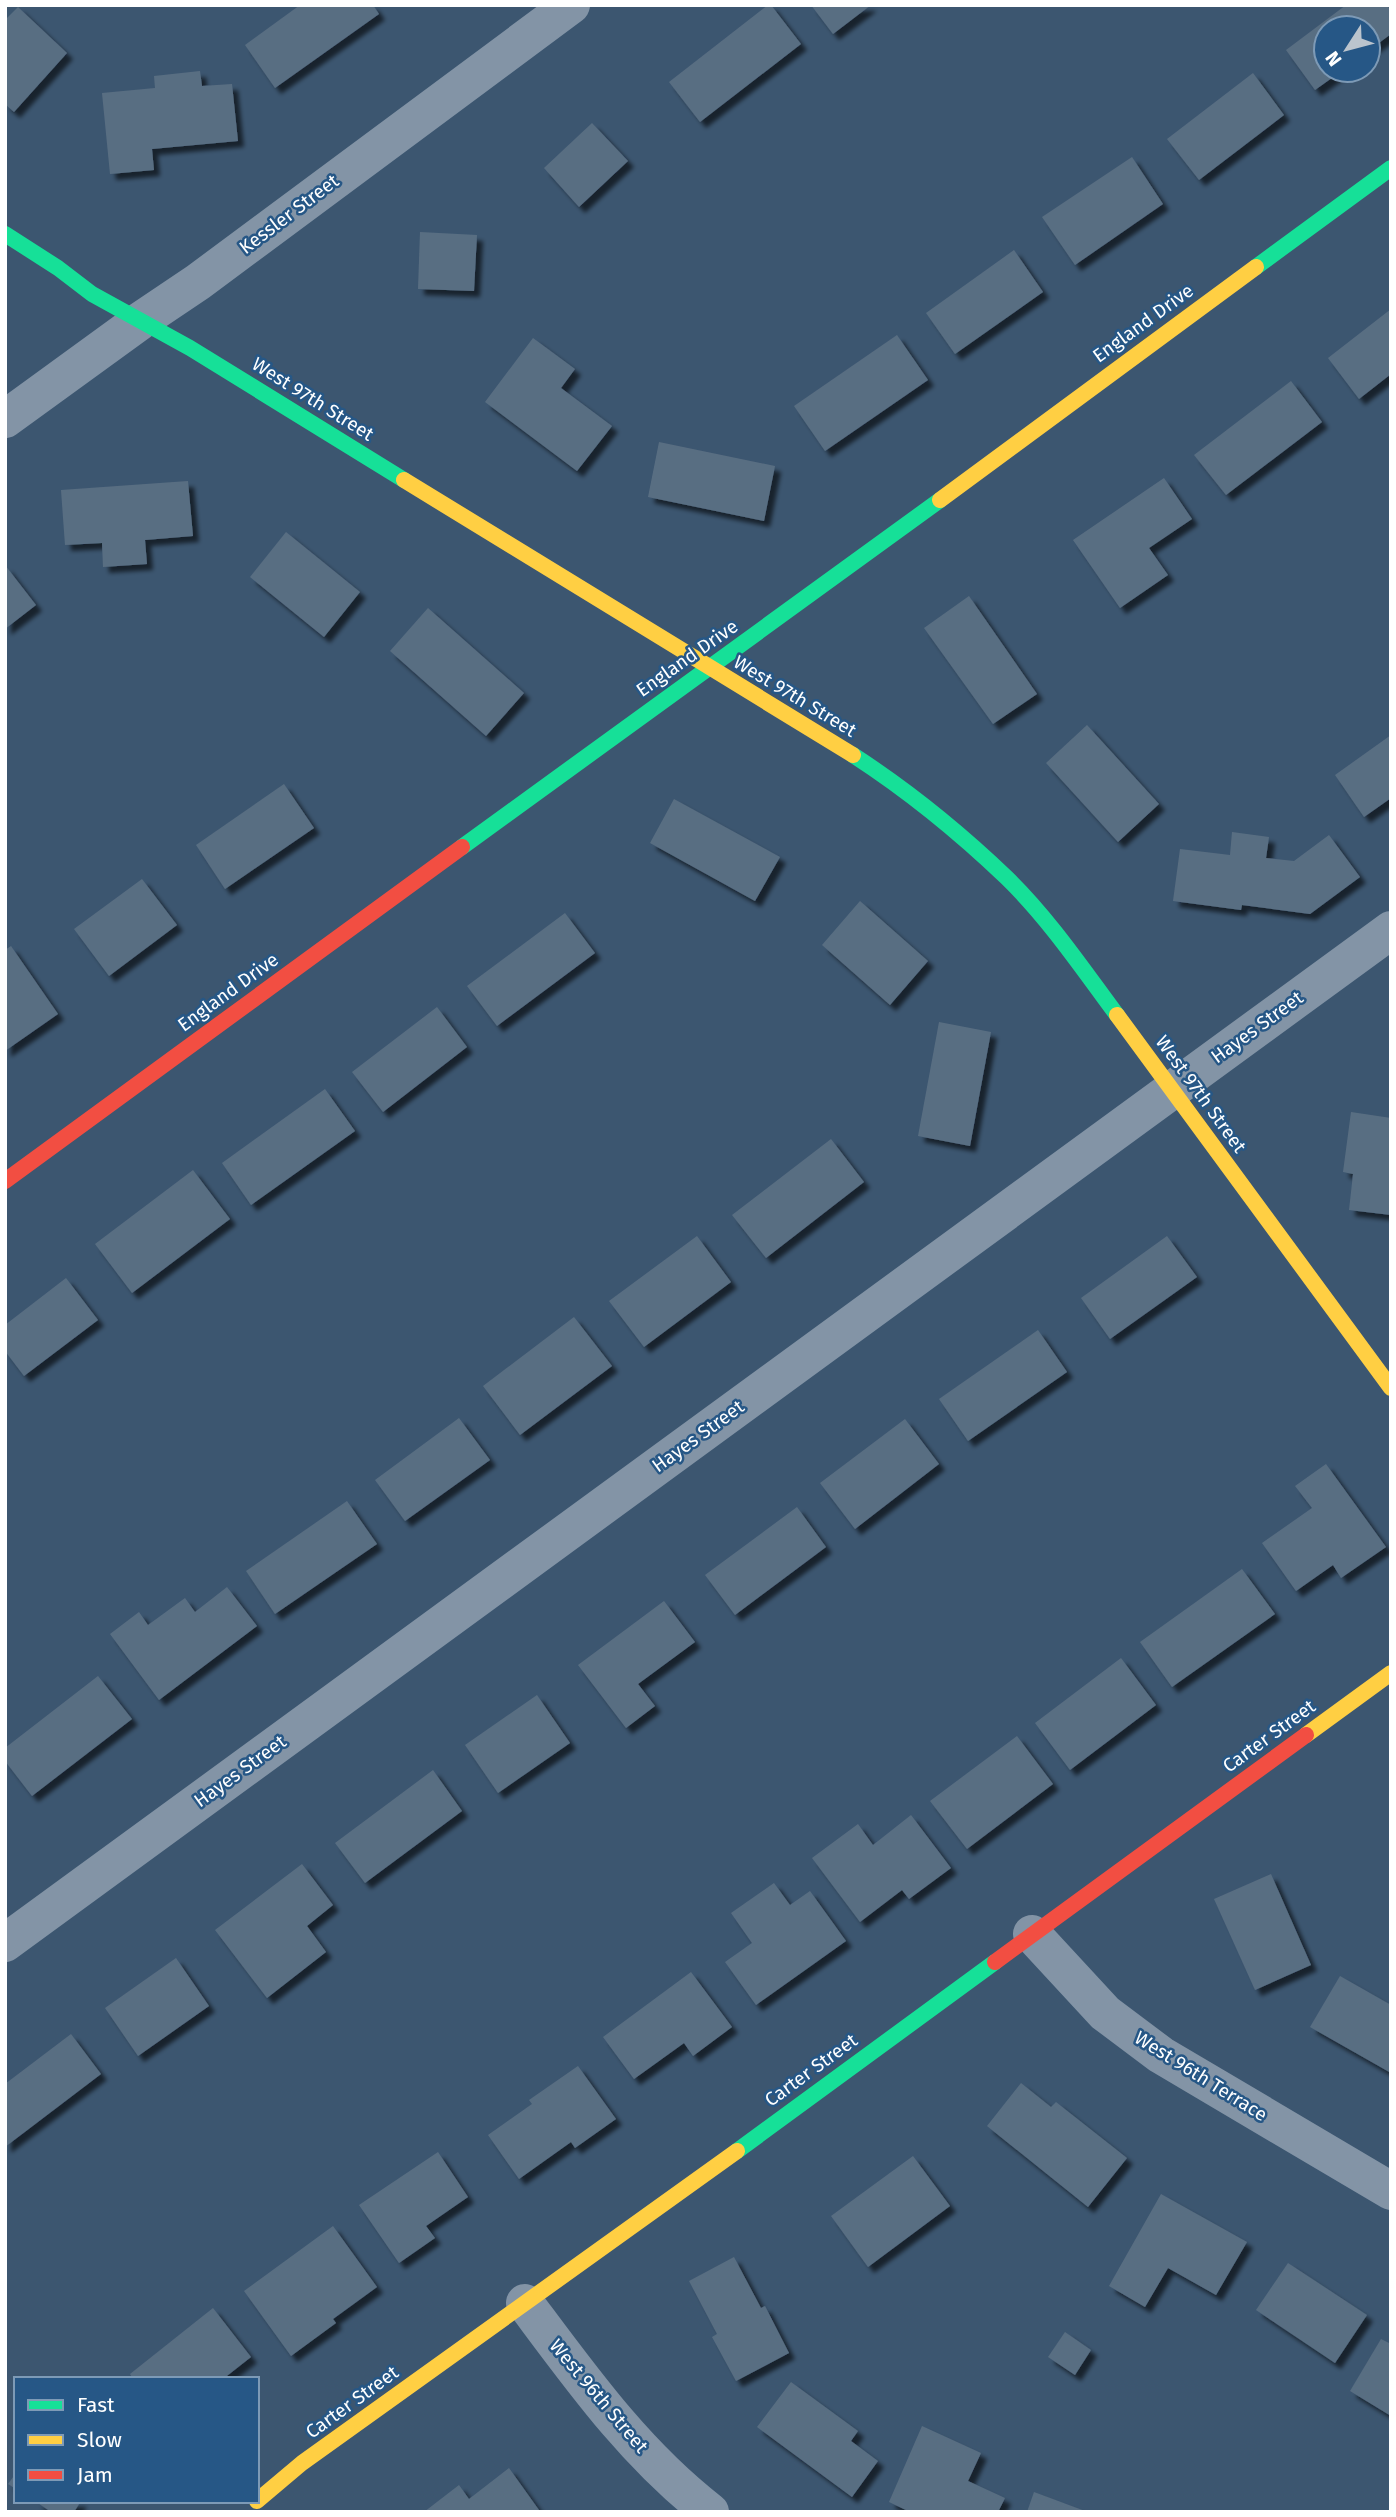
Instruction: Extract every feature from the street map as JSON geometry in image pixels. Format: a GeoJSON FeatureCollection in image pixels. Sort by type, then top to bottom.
{"type":"FeatureCollection","features":[{"type":"Feature","properties":{"kind":"street","name":"Kessler Street"},"geometry":{"type":"LineString","coordinates":[[5,419],[198,282],[571,5]]}},
{"type":"Feature","properties":{"kind":"street","name":"England Drive"},"geometry":{"type":"LineString","coordinates":[[5,1181],[708,667],[749,640],[1391,168]]}},
{"type":"Feature","properties":{"kind":"street","name":"West 97th Street"},"geometry":{"type":"LineString","coordinates":[[5,234],[58,268],[92,295],[190,348],[856,757],[942,820],[1008,879],[1060,939],[1391,1388]]}},
{"type":"Feature","properties":{"kind":"street","name":"Hayes Street"},"geometry":{"type":"LineString","coordinates":[[5,1942],[1391,930]]}},
{"type":"Feature","properties":{"kind":"street","name":"Carter Street"},"geometry":{"type":"LineString","coordinates":[[259,2499],[302,2463],[1391,1673]]}},
{"type":"Feature","properties":{"kind":"street","name":"West 96th Terrace"},"geometry":{"type":"LineString","coordinates":[[1032,1934],[1105,2014],[1161,2055],[1391,2191]]}},
{"type":"Feature","properties":{"kind":"street","name":"West 96th Street"},"geometry":{"type":"LineString","coordinates":[[525,2303],[609,2414],[677,2486],[710,2512]]}},
{"type":"Feature","properties":{"kind":"building"},"geometry":{"type":"Polygon","coordinates":[[[300,5],[373,5],[379,14],[275,88],[245,45],[300,5]]]}},
{"type":"Feature","properties":{"kind":"building"},"geometry":{"type":"Polygon","coordinates":[[[771,5],[801,44],[700,122],[669,82],[771,5]]]}},
{"type":"Feature","properties":{"kind":"building"},"geometry":{"type":"Polygon","coordinates":[[[811,5],[871,5],[833,34],[811,5]]]}},
{"type":"Feature","properties":{"kind":"building"},"geometry":{"type":"Polygon","coordinates":[[[1346,5],[1387,5],[1391,11],[1391,34],[1382,41],[1382,14],[1334,14],[1346,5]]]}},
{"type":"Feature","properties":{"kind":"building"},"geometry":{"type":"Polygon","coordinates":[[[18,7],[67,53],[14,112],[5,104],[5,20],[18,7]]]}},
{"type":"Feature","properties":{"kind":"building"},"geometry":{"type":"Polygon","coordinates":[[[1312,30],[1312,84],[1323,84],[1315,90],[1286,50],[1312,30]]]}},
{"type":"Feature","properties":{"kind":"building"},"geometry":{"type":"Polygon","coordinates":[[[200,71],[202,86],[232,84],[238,141],[152,149],[154,170],[110,174],[102,93],[155,88],[154,76],[200,71]]]}},
{"type":"Feature","properties":{"kind":"building"},"geometry":{"type":"Polygon","coordinates":[[[1253,73],[1284,115],[1199,180],[1167,139],[1253,73]]]}},
{"type":"Feature","properties":{"kind":"building"},"geometry":{"type":"Polygon","coordinates":[[[592,123],[628,161],[579,207],[544,168],[592,123]]]}},
{"type":"Feature","properties":{"kind":"building"},"geometry":{"type":"Polygon","coordinates":[[[1132,157],[1163,204],[1075,265],[1042,217],[1132,157]]]}},
{"type":"Feature","properties":{"kind":"building"},"geometry":{"type":"Polygon","coordinates":[[[420,232],[477,235],[474,291],[418,289],[420,232]]]}},
{"type":"Feature","properties":{"kind":"building"},"geometry":{"type":"Polygon","coordinates":[[[1014,250],[1043,292],[955,354],[926,313],[1014,250]]]}},
{"type":"Feature","properties":{"kind":"building"},"geometry":{"type":"Polygon","coordinates":[[[1391,309],[1391,374],[1359,399],[1328,358],[1391,309]]]}},
{"type":"Feature","properties":{"kind":"building"},"geometry":{"type":"Polygon","coordinates":[[[897,335],[928,380],[825,451],[794,406],[897,335]]]}},
{"type":"Feature","properties":{"kind":"building"},"geometry":{"type":"Polygon","coordinates":[[[533,338],[575,369],[561,388],[612,426],[577,471],[485,402],[533,338]]]}},
{"type":"Feature","properties":{"kind":"building"},"geometry":{"type":"Polygon","coordinates":[[[1291,381],[1322,422],[1226,495],[1194,455],[1291,381]]]}},
{"type":"Feature","properties":{"kind":"building"},"geometry":{"type":"Polygon","coordinates":[[[659,442],[775,466],[764,521],[648,497],[659,442]]]}},
{"type":"Feature","properties":{"kind":"building"},"geometry":{"type":"Polygon","coordinates":[[[1164,478],[1192,519],[1149,548],[1168,575],[1120,608],[1073,540],[1164,478]]]}},
{"type":"Feature","properties":{"kind":"building"},"geometry":{"type":"Polygon","coordinates":[[[188,481],[193,536],[145,540],[147,564],[103,567],[102,543],[65,545],[61,490],[188,481]]]}},
{"type":"Feature","properties":{"kind":"building"},"geometry":{"type":"Polygon","coordinates":[[[286,532],[360,592],[324,637],[250,577],[286,532]]]}},
{"type":"Feature","properties":{"kind":"building"},"geometry":{"type":"Polygon","coordinates":[[[5,565],[36,605],[5,629],[5,565]]]}},
{"type":"Feature","properties":{"kind":"building"},"geometry":{"type":"Polygon","coordinates":[[[969,596],[1037,694],[993,724],[924,628],[969,596]]]}},
{"type":"Feature","properties":{"kind":"building"},"geometry":{"type":"Polygon","coordinates":[[[428,608],[524,693],[486,736],[390,651],[428,608]]]}},
{"type":"Feature","properties":{"kind":"building"},"geometry":{"type":"Polygon","coordinates":[[[1087,725],[1159,804],[1118,842],[1046,763],[1087,725]]]}},
{"type":"Feature","properties":{"kind":"building"},"geometry":{"type":"Polygon","coordinates":[[[1391,735],[1391,798],[1364,817],[1335,775],[1391,735]]]}},
{"type":"Feature","properties":{"kind":"building"},"geometry":{"type":"Polygon","coordinates":[[[284,784],[314,828],[225,889],[196,845],[284,784]]]}},
{"type":"Feature","properties":{"kind":"building"},"geometry":{"type":"Polygon","coordinates":[[[674,799],[780,857],[755,901],[650,843],[674,799]]]}},
{"type":"Feature","properties":{"kind":"building"},"geometry":{"type":"Polygon","coordinates":[[[1232,832],[1269,837],[1266,858],[1294,861],[1329,835],[1360,877],[1310,914],[1242,905],[1241,910],[1173,901],[1180,849],[1230,855],[1232,832]]]}},
{"type":"Feature","properties":{"kind":"building"},"geometry":{"type":"Polygon","coordinates":[[[142,879],[177,925],[109,976],[74,929],[142,879]]]}},
{"type":"Feature","properties":{"kind":"building"},"geometry":{"type":"Polygon","coordinates":[[[860,901],[928,961],[890,1005],[822,945],[860,901]]]}},
{"type":"Feature","properties":{"kind":"building"},"geometry":{"type":"Polygon","coordinates":[[[565,913],[595,953],[497,1026],[467,986],[565,913]]]}},
{"type":"Feature","properties":{"kind":"building"},"geometry":{"type":"Polygon","coordinates":[[[11,946],[58,1014],[5,1051],[5,950],[11,946]]]}},
{"type":"Feature","properties":{"kind":"building"},"geometry":{"type":"Polygon","coordinates":[[[437,1007],[467,1047],[383,1112],[352,1072],[437,1007]]]}},
{"type":"Feature","properties":{"kind":"building"},"geometry":{"type":"Polygon","coordinates":[[[939,1022],[991,1032],[970,1146],[918,1136],[939,1022]]]}},
{"type":"Feature","properties":{"kind":"building"},"geometry":{"type":"Polygon","coordinates":[[[325,1089],[355,1131],[251,1205],[222,1163],[325,1089]]]}},
{"type":"Feature","properties":{"kind":"building"},"geometry":{"type":"Polygon","coordinates":[[[1351,1112],[1391,1118],[1391,1215],[1349,1210],[1353,1174],[1343,1172],[1351,1112]]]}},
{"type":"Feature","properties":{"kind":"building"},"geometry":{"type":"Polygon","coordinates":[[[831,1139],[864,1182],[766,1258],[732,1215],[831,1139]]]}},
{"type":"Feature","properties":{"kind":"building"},"geometry":{"type":"Polygon","coordinates":[[[193,1170],[230,1219],[132,1293],[95,1244],[193,1170]]]}},
{"type":"Feature","properties":{"kind":"building"},"geometry":{"type":"Polygon","coordinates":[[[697,1236],[731,1282],[644,1347],[609,1301],[697,1236]]]}},
{"type":"Feature","properties":{"kind":"building"},"geometry":{"type":"Polygon","coordinates":[[[1167,1236],[1197,1277],[1110,1339],[1081,1298],[1167,1236]]]}},
{"type":"Feature","properties":{"kind":"building"},"geometry":{"type":"Polygon","coordinates":[[[66,1278],[98,1320],[24,1376],[5,1351],[5,1325],[66,1278]]]}},
{"type":"Feature","properties":{"kind":"building"},"geometry":{"type":"Polygon","coordinates":[[[574,1317],[612,1366],[520,1435],[483,1386],[574,1317]]]}},
{"type":"Feature","properties":{"kind":"building"},"geometry":{"type":"Polygon","coordinates":[[[1038,1330],[1067,1372],[968,1441],[939,1399],[1038,1330]]]}},
{"type":"Feature","properties":{"kind":"building"},"geometry":{"type":"Polygon","coordinates":[[[459,1418],[490,1460],[405,1521],[375,1480],[459,1418]]]}},
{"type":"Feature","properties":{"kind":"building"},"geometry":{"type":"Polygon","coordinates":[[[905,1419],[939,1464],[855,1529],[820,1483],[905,1419]]]}},
{"type":"Feature","properties":{"kind":"building"},"geometry":{"type":"Polygon","coordinates":[[[1326,1464],[1386,1547],[1341,1578],[1333,1565],[1296,1591],[1262,1543],[1312,1508],[1295,1486],[1326,1464]]]}},
{"type":"Feature","properties":{"kind":"building"},"geometry":{"type":"Polygon","coordinates":[[[347,1501],[377,1544],[275,1614],[246,1571],[347,1501]]]}},
{"type":"Feature","properties":{"kind":"building"},"geometry":{"type":"Polygon","coordinates":[[[797,1507],[826,1547],[735,1615],[705,1575],[797,1507]]]}},
{"type":"Feature","properties":{"kind":"building"},"geometry":{"type":"Polygon","coordinates":[[[1242,1569],[1275,1614],[1172,1687],[1140,1642],[1242,1569]]]}},
{"type":"Feature","properties":{"kind":"building"},"geometry":{"type":"Polygon","coordinates":[[[227,1587],[257,1626],[159,1700],[110,1634],[139,1612],[148,1625],[185,1598],[195,1612],[227,1587]]]}},
{"type":"Feature","properties":{"kind":"building"},"geometry":{"type":"Polygon","coordinates":[[[664,1601],[695,1642],[638,1684],[655,1706],[626,1728],[578,1665],[664,1601]]]}},
{"type":"Feature","properties":{"kind":"building"},"geometry":{"type":"Polygon","coordinates":[[[1121,1658],[1156,1705],[1070,1770],[1035,1723],[1121,1658]]]}},
{"type":"Feature","properties":{"kind":"building"},"geometry":{"type":"Polygon","coordinates":[[[98,1676],[132,1719],[32,1796],[5,1761],[5,1748],[98,1676]]]}},
{"type":"Feature","properties":{"kind":"building"},"geometry":{"type":"Polygon","coordinates":[[[537,1695],[570,1743],[498,1793],[465,1745],[537,1695]]]}},
{"type":"Feature","properties":{"kind":"building"},"geometry":{"type":"Polygon","coordinates":[[[1017,1736],[1053,1784],[967,1849],[930,1801],[1017,1736]]]}},
{"type":"Feature","properties":{"kind":"building"},"geometry":{"type":"Polygon","coordinates":[[[433,1770],[462,1811],[365,1883],[335,1843],[433,1770]]]}},
{"type":"Feature","properties":{"kind":"building"},"geometry":{"type":"Polygon","coordinates":[[[911,1815],[951,1868],[909,1899],[902,1890],[860,1922],[812,1858],[858,1824],[873,1845],[911,1815]]]}},
{"type":"Feature","properties":{"kind":"building"},"geometry":{"type":"Polygon","coordinates":[[[302,1864],[333,1905],[307,1926],[326,1952],[267,1998],[215,1930],[302,1864]]]}},
{"type":"Feature","properties":{"kind":"building"},"geometry":{"type":"Polygon","coordinates":[[[1271,1874],[1311,1965],[1255,1990],[1214,1899],[1271,1874]]]}},
{"type":"Feature","properties":{"kind":"building"},"geometry":{"type":"Polygon","coordinates":[[[774,1883],[790,1905],[810,1891],[846,1941],[756,2005],[725,1962],[752,1943],[731,1913],[774,1883]]]}},
{"type":"Feature","properties":{"kind":"building"},"geometry":{"type":"Polygon","coordinates":[[[176,1958],[209,2006],[138,2056],[105,2008],[176,1958]]]}},
{"type":"Feature","properties":{"kind":"building"},"geometry":{"type":"Polygon","coordinates":[[[691,1972],[732,2027],[693,2056],[684,2043],[634,2079],[603,2037],[691,1972]]]}},
{"type":"Feature","properties":{"kind":"building"},"geometry":{"type":"Polygon","coordinates":[[[1340,1976],[1391,2005],[1391,2073],[1310,2027],[1340,1976]]]}},
{"type":"Feature","properties":{"kind":"building"},"geometry":{"type":"Polygon","coordinates":[[[71,2034],[101,2074],[5,2147],[5,2084],[71,2034]]]}},
{"type":"Feature","properties":{"kind":"building"},"geometry":{"type":"Polygon","coordinates":[[[578,2066],[616,2119],[575,2148],[571,2142],[519,2179],[488,2135],[532,2104],[529,2100],[578,2066]]]}},
{"type":"Feature","properties":{"kind":"building"},"geometry":{"type":"Polygon","coordinates":[[[1021,2083],[1051,2107],[1056,2102],[1127,2158],[1088,2207],[987,2126],[1021,2083]]]}},
{"type":"Feature","properties":{"kind":"building"},"geometry":{"type":"Polygon","coordinates":[[[438,2152],[468,2197],[426,2226],[435,2238],[399,2263],[359,2205],[438,2152]]]}},
{"type":"Feature","properties":{"kind":"building"},"geometry":{"type":"Polygon","coordinates":[[[913,2156],[950,2206],[868,2267],[831,2216],[913,2156]]]}},
{"type":"Feature","properties":{"kind":"building"},"geometry":{"type":"Polygon","coordinates":[[[1161,2194],[1247,2242],[1216,2295],[1168,2268],[1145,2307],[1109,2286],[1161,2194]]]}},
{"type":"Feature","properties":{"kind":"building"},"geometry":{"type":"Polygon","coordinates":[[[333,2226],[377,2287],[333,2319],[336,2323],[291,2356],[244,2291],[333,2226]]]}},
{"type":"Feature","properties":{"kind":"building"},"geometry":{"type":"Polygon","coordinates":[[[734,2257],[761,2308],[765,2306],[789,2353],[736,2381],[712,2337],[717,2334],[689,2281],[734,2257]]]}},
{"type":"Feature","properties":{"kind":"building"},"geometry":{"type":"Polygon","coordinates":[[[1288,2263],[1367,2315],[1335,2363],[1256,2310],[1288,2263]]]}},
{"type":"Feature","properties":{"kind":"building"},"geometry":{"type":"Polygon","coordinates":[[[213,2308],[251,2357],[226,2377],[132,2377],[130,2374],[213,2308]]]}},
{"type":"Feature","properties":{"kind":"building"},"geometry":{"type":"Polygon","coordinates":[[[1065,2332],[1091,2350],[1075,2375],[1048,2357],[1065,2332]]]}},
{"type":"Feature","properties":{"kind":"building"},"geometry":{"type":"Polygon","coordinates":[[[1381,2339],[1391,2344],[1391,2416],[1350,2391],[1381,2339]]]}},
{"type":"Feature","properties":{"kind":"building"},"geometry":{"type":"Polygon","coordinates":[[[791,2382],[858,2431],[851,2441],[878,2461],[852,2497],[757,2427],[791,2382]]]}},
{"type":"Feature","properties":{"kind":"building"},"geometry":{"type":"Polygon","coordinates":[[[922,2426],[981,2453],[968,2481],[1005,2498],[998,2512],[910,2512],[889,2502],[922,2426]]]}},
{"type":"Feature","properties":{"kind":"building"},"geometry":{"type":"Polygon","coordinates":[[[509,2468],[539,2510],[536,2512],[424,2512],[459,2485],[469,2499],[509,2468]]]}},
{"type":"Feature","properties":{"kind":"building"},"geometry":{"type":"Polygon","coordinates":[[[14,2476],[14,2488],[8,2484],[14,2476]]]}},
{"type":"Feature","properties":{"kind":"building"},"geometry":{"type":"Polygon","coordinates":[[[1034,2492],[1085,2511],[1085,2512],[1027,2512],[1034,2492]]]}},
{"type":"Feature","properties":{"kind":"building"},"geometry":{"type":"Polygon","coordinates":[[[38,2503],[80,2503],[74,2512],[51,2512],[38,2503]]]}},
{"type":"Feature","properties":{"kind":"traffic: fast"},"geometry":{"type":"LineString","coordinates":[[1256,267],[1391,168]]}},
{"type":"Feature","properties":{"kind":"traffic: fast"},"geometry":{"type":"LineString","coordinates":[[5,234],[58,268],[92,294],[190,348],[404,480]]}},
{"type":"Feature","properties":{"kind":"traffic: fast"},"geometry":{"type":"LineString","coordinates":[[462,847],[940,500]]}},
{"type":"Feature","properties":{"kind":"traffic: fast"},"geometry":{"type":"LineString","coordinates":[[853,755],[933,813],[1007,878],[1051,927],[1117,1015]]}},
{"type":"Feature","properties":{"kind":"traffic: fast"},"geometry":{"type":"LineString","coordinates":[[737,2151],[995,1962]]}},
{"type":"Feature","properties":{"kind":"traffic: slow"},"geometry":{"type":"LineString","coordinates":[[940,500],[1256,267]]}},
{"type":"Feature","properties":{"kind":"traffic: slow"},"geometry":{"type":"LineString","coordinates":[[404,480],[853,755]]}},
{"type":"Feature","properties":{"kind":"traffic: slow"},"geometry":{"type":"LineString","coordinates":[[1117,1015],[1391,1388]]}},
{"type":"Feature","properties":{"kind":"traffic: slow"},"geometry":{"type":"LineString","coordinates":[[1306,1735],[1391,1673]]}},
{"type":"Feature","properties":{"kind":"traffic: slow"},"geometry":{"type":"LineString","coordinates":[[259,2499],[302,2463],[737,2151]]}},
{"type":"Feature","properties":{"kind":"traffic: jam"},"geometry":{"type":"LineString","coordinates":[[5,1181],[462,847]]}},
{"type":"Feature","properties":{"kind":"traffic: jam"},"geometry":{"type":"LineString","coordinates":[[995,1962],[1306,1735]]}}]}
